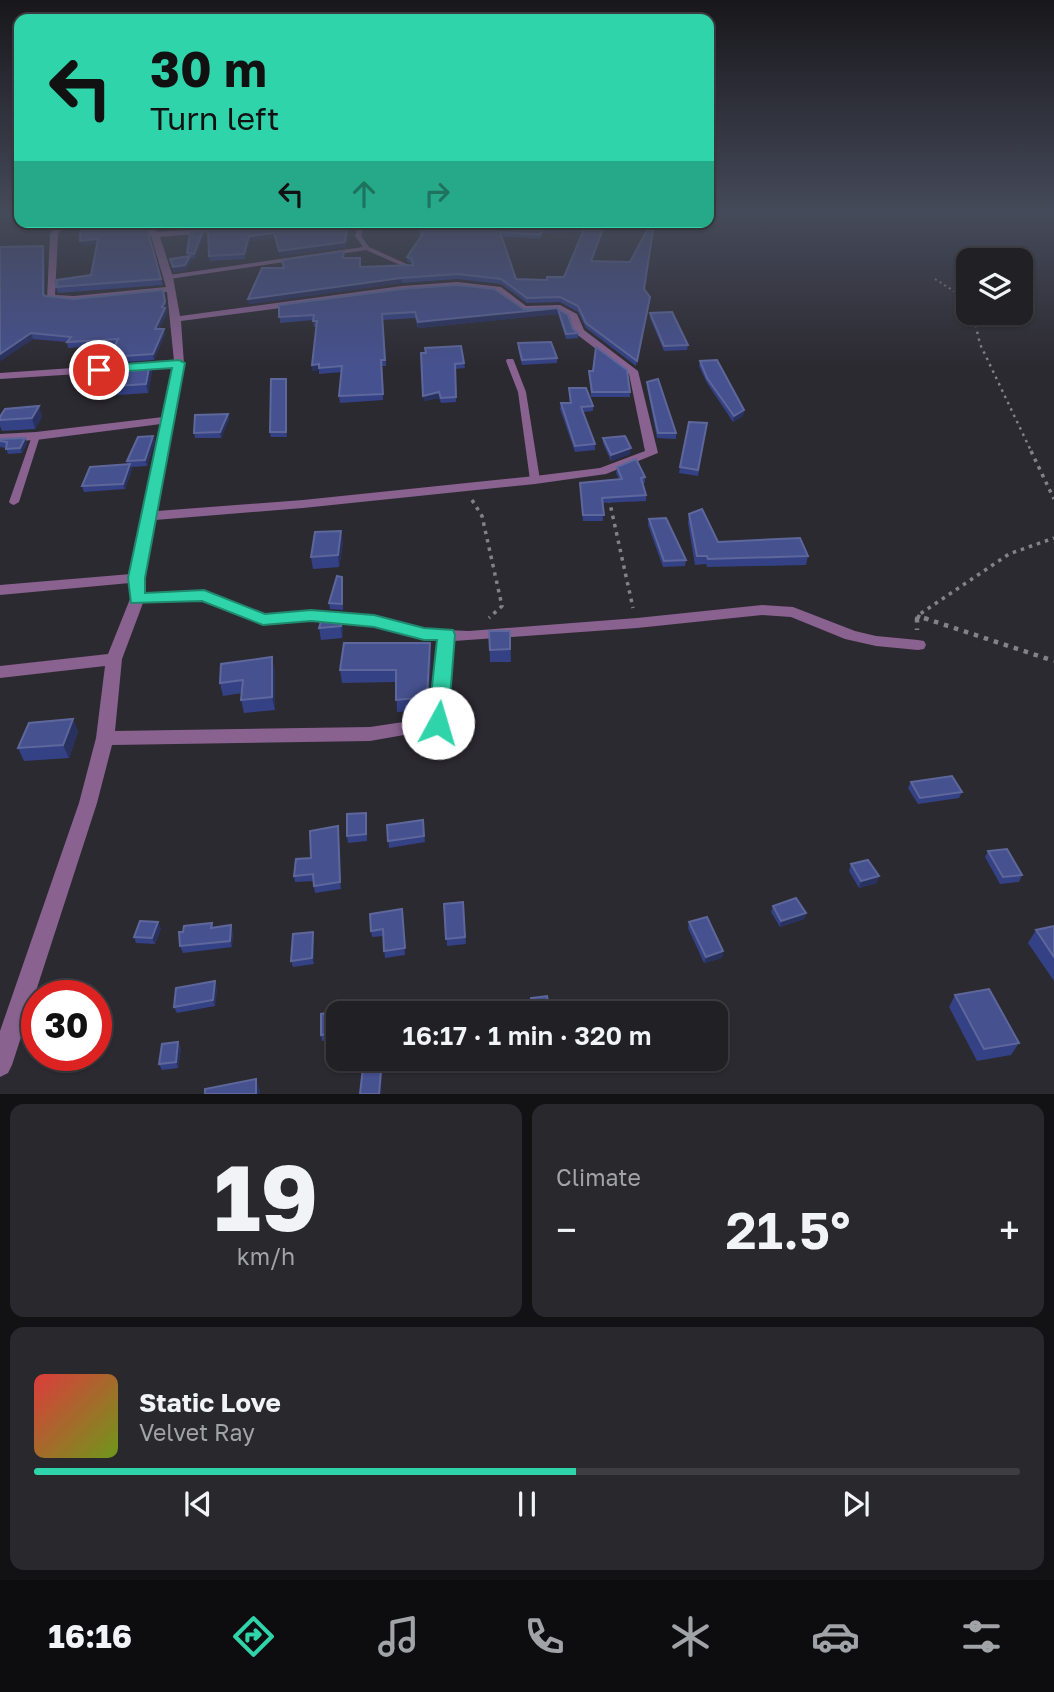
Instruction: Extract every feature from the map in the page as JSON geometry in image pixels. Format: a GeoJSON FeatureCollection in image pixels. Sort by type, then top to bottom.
{"type":"FeatureCollection","features":[{"type":"Feature","properties":{"kind":"street"},"geometry":{"type":"LineString","coordinates":[[52,264],[50,297],[74,299],[171,283]]}},
{"type":"Feature","properties":{"kind":"street"},"geometry":{"type":"LineString","coordinates":[[0,1065],[88,803],[105,738],[114,659],[137,599],[136,578],[179,363],[171,283],[165,264]]}},
{"type":"Feature","properties":{"kind":"street"},"geometry":{"type":"LineString","coordinates":[[150,516],[465,489],[602,471],[652,453],[634,373],[579,331],[574,316],[560,308],[524,309],[498,289],[457,285],[402,289],[176,319]]}},
{"type":"Feature","properties":{"kind":"street"},"geometry":{"type":"LineString","coordinates":[[0,376],[179,363]]}},
{"type":"Feature","properties":{"kind":"street"},"geometry":{"type":"LineString","coordinates":[[0,438],[169,420]]}},
{"type":"Feature","properties":{"kind":"street"},"geometry":{"type":"LineString","coordinates":[[0,590],[136,578]]}},
{"type":"Feature","properties":{"kind":"street"},"geometry":{"type":"LineString","coordinates":[[137,599],[204,595],[263,620],[311,615],[374,621],[424,634],[447,635],[637,624],[762,610],[793,612],[850,635],[876,642],[919,645]]}},
{"type":"Feature","properties":{"kind":"street"},"geometry":{"type":"LineString","coordinates":[[105,738],[370,734],[438,723],[447,635]]}},
{"type":"Feature","properties":{"kind":"street"},"geometry":{"type":"LineString","coordinates":[[0,672],[114,659]]}},
{"type":"Feature","properties":{"kind":"lane"},"geometry":{"type":"LineString","coordinates":[[171,283],[258,264]]}},
{"type":"Feature","properties":{"kind":"lane"},"geometry":{"type":"LineString","coordinates":[[402,264],[409,267]]}},
{"type":"Feature","properties":{"kind":"lane"},"geometry":{"type":"LineString","coordinates":[[510,361],[522,392],[536,480]]}},
{"type":"Feature","properties":{"kind":"lane"},"geometry":{"type":"LineString","coordinates":[[14,502],[36,436]]}},
{"type":"Feature","properties":{"kind":"path"},"geometry":{"type":"LineString","coordinates":[[934,279],[956,293]]}},
{"type":"Feature","properties":{"kind":"path"},"geometry":{"type":"LineString","coordinates":[[976,325],[980,344],[1054,499]]}},
{"type":"Feature","properties":{"kind":"path"},"geometry":{"type":"LineString","coordinates":[[602,471],[637,624]]}},
{"type":"Feature","properties":{"kind":"path"},"geometry":{"type":"LineString","coordinates":[[465,489],[482,516],[502,606],[469,635]]}},
{"type":"Feature","properties":{"kind":"path"},"geometry":{"type":"LineString","coordinates":[[917,616],[1009,554],[1054,538]]}},
{"type":"Feature","properties":{"kind":"path"},"geometry":{"type":"LineString","coordinates":[[917,616],[919,645]]}},
{"type":"Feature","properties":{"kind":"path"},"geometry":{"type":"LineString","coordinates":[[917,616],[1054,661]]}},
{"type":"Feature","properties":{"kind":"building"},"geometry":{"type":"Polygon","coordinates":[[[0,264],[43,264],[45,296],[73,299],[163,290],[165,302],[162,307],[165,308],[155,329],[164,329],[153,354],[110,357],[118,339],[67,342],[71,337],[31,333],[0,354],[0,264]]]}},
{"type":"Feature","properties":{"kind":"building"},"geometry":{"type":"Polygon","coordinates":[[[93,264],[157,264],[161,279],[56,287],[57,280],[91,275],[93,264]]]}},
{"type":"Feature","properties":{"kind":"building"},"geometry":{"type":"Polygon","coordinates":[[[283,264],[360,264],[360,267],[511,264],[516,279],[547,280],[547,277],[564,277],[569,264],[648,264],[644,289],[650,297],[637,361],[586,323],[578,306],[560,297],[527,298],[501,279],[457,274],[401,278],[248,299],[262,268],[284,268],[283,264]]]}},
{"type":"Feature","properties":{"kind":"building"},"geometry":{"type":"Polygon","coordinates":[[[457,285],[494,289],[524,309],[558,308],[418,322],[415,312],[382,314],[385,360],[381,360],[383,394],[339,396],[342,366],[319,368],[319,364],[312,365],[317,321],[313,321],[314,315],[279,317],[279,305],[402,289],[457,285]]]}},
{"type":"Feature","properties":{"kind":"building"},"geometry":{"type":"Polygon","coordinates":[[[558,309],[568,315],[573,329],[578,333],[566,334],[558,309]]]}},
{"type":"Feature","properties":{"kind":"building"},"geometry":{"type":"Polygon","coordinates":[[[672,312],[688,345],[664,346],[650,313],[672,312]]]}},
{"type":"Feature","properties":{"kind":"building"},"geometry":{"type":"Polygon","coordinates":[[[551,342],[557,358],[522,360],[518,343],[551,342]]]}},
{"type":"Feature","properties":{"kind":"building"},"geometry":{"type":"Polygon","coordinates":[[[461,346],[464,363],[455,364],[456,397],[441,398],[439,392],[423,396],[421,353],[426,353],[425,348],[461,346]]]}},
{"type":"Feature","properties":{"kind":"building"},"geometry":{"type":"Polygon","coordinates":[[[596,347],[627,370],[630,392],[592,392],[589,371],[593,371],[596,347]]]}},
{"type":"Feature","properties":{"kind":"building"},"geometry":{"type":"Polygon","coordinates":[[[717,360],[744,410],[734,416],[707,378],[700,361],[717,360]]]}},
{"type":"Feature","properties":{"kind":"building"},"geometry":{"type":"Polygon","coordinates":[[[150,363],[146,384],[116,386],[119,379],[97,381],[104,366],[150,363]]]}},
{"type":"Feature","properties":{"kind":"building"},"geometry":{"type":"Polygon","coordinates":[[[271,379],[286,379],[286,432],[270,432],[271,379]]]}},
{"type":"Feature","properties":{"kind":"building"},"geometry":{"type":"Polygon","coordinates":[[[658,379],[676,433],[658,433],[647,382],[658,379]]]}},
{"type":"Feature","properties":{"kind":"building"},"geometry":{"type":"Polygon","coordinates":[[[569,388],[586,388],[593,406],[581,407],[595,444],[575,446],[561,403],[571,403],[569,388]]]}},
{"type":"Feature","properties":{"kind":"building"},"geometry":{"type":"Polygon","coordinates":[[[39,406],[32,418],[0,420],[5,409],[39,406]]]}},
{"type":"Feature","properties":{"kind":"building"},"geometry":{"type":"Polygon","coordinates":[[[228,414],[220,432],[194,433],[195,415],[228,414]]]}},
{"type":"Feature","properties":{"kind":"building"},"geometry":{"type":"Polygon","coordinates":[[[689,422],[707,423],[698,470],[680,467],[689,422]]]}},
{"type":"Feature","properties":{"kind":"building"},"geometry":{"type":"Polygon","coordinates":[[[153,436],[145,460],[127,461],[138,437],[153,436]]]}},
{"type":"Feature","properties":{"kind":"building"},"geometry":{"type":"Polygon","coordinates":[[[625,436],[631,448],[611,455],[603,438],[625,436]]]}},
{"type":"Feature","properties":{"kind":"building"},"geometry":{"type":"Polygon","coordinates":[[[25,438],[20,448],[6,449],[7,442],[0,441],[0,439],[25,438]]]}},
{"type":"Feature","properties":{"kind":"building"},"geometry":{"type":"Polygon","coordinates":[[[636,459],[645,477],[641,478],[646,495],[602,498],[604,515],[583,515],[580,483],[622,479],[617,467],[636,459]]]}},
{"type":"Feature","properties":{"kind":"building"},"geometry":{"type":"Polygon","coordinates":[[[130,464],[123,484],[82,486],[90,467],[130,464]]]}},
{"type":"Feature","properties":{"kind":"building"},"geometry":{"type":"Polygon","coordinates":[[[702,509],[718,542],[800,538],[808,556],[708,559],[707,556],[697,556],[689,514],[702,509]]]}},
{"type":"Feature","properties":{"kind":"building"},"geometry":{"type":"Polygon","coordinates":[[[666,518],[686,560],[664,561],[649,519],[666,518]]]}},
{"type":"Feature","properties":{"kind":"building"},"geometry":{"type":"Polygon","coordinates":[[[341,531],[338,555],[311,557],[315,532],[341,531]]]}},
{"type":"Feature","properties":{"kind":"building"},"geometry":{"type":"Polygon","coordinates":[[[337,576],[342,577],[342,604],[329,603],[337,576]]]}},
{"type":"Feature","properties":{"kind":"building"},"geometry":{"type":"Polygon","coordinates":[[[324,612],[341,613],[341,626],[319,628],[324,612]]]}},
{"type":"Feature","properties":{"kind":"building"},"geometry":{"type":"Polygon","coordinates":[[[489,631],[510,631],[510,649],[490,650],[489,631]]]}},
{"type":"Feature","properties":{"kind":"building"},"geometry":{"type":"Polygon","coordinates":[[[344,643],[430,643],[427,697],[396,700],[396,670],[340,670],[344,643]]]}},
{"type":"Feature","properties":{"kind":"building"},"geometry":{"type":"Polygon","coordinates":[[[272,657],[272,697],[241,700],[243,680],[220,683],[221,664],[272,657]]]}},
{"type":"Feature","properties":{"kind":"building"},"geometry":{"type":"Polygon","coordinates":[[[73,719],[63,745],[18,748],[29,723],[73,719]]]}},
{"type":"Feature","properties":{"kind":"building"},"geometry":{"type":"Polygon","coordinates":[[[952,776],[962,792],[920,798],[911,782],[952,776]]]}},
{"type":"Feature","properties":{"kind":"building"},"geometry":{"type":"Polygon","coordinates":[[[366,813],[366,834],[347,836],[347,814],[366,813]]]}},
{"type":"Feature","properties":{"kind":"building"},"geometry":{"type":"Polygon","coordinates":[[[423,820],[424,836],[388,841],[387,825],[423,820]]]}},
{"type":"Feature","properties":{"kind":"building"},"geometry":{"type":"Polygon","coordinates":[[[338,826],[340,882],[314,886],[313,874],[294,876],[296,859],[311,858],[310,831],[338,826]]]}},
{"type":"Feature","properties":{"kind":"building"},"geometry":{"type":"Polygon","coordinates":[[[1007,849],[1022,875],[1003,877],[988,851],[1007,849]]]}},
{"type":"Feature","properties":{"kind":"building"},"geometry":{"type":"Polygon","coordinates":[[[868,860],[879,876],[861,881],[851,864],[868,860]]]}},
{"type":"Feature","properties":{"kind":"building"},"geometry":{"type":"Polygon","coordinates":[[[796,898],[806,913],[781,921],[773,906],[796,898]]]}},
{"type":"Feature","properties":{"kind":"building"},"geometry":{"type":"Polygon","coordinates":[[[463,902],[465,937],[446,939],[444,904],[463,902]]]}},
{"type":"Feature","properties":{"kind":"building"},"geometry":{"type":"Polygon","coordinates":[[[402,909],[405,948],[384,951],[383,929],[371,931],[370,914],[402,909]]]}},
{"type":"Feature","properties":{"kind":"building"},"geometry":{"type":"Polygon","coordinates":[[[707,917],[723,951],[706,957],[689,922],[707,917]]]}},
{"type":"Feature","properties":{"kind":"building"},"geometry":{"type":"Polygon","coordinates":[[[140,921],[158,922],[152,938],[134,937],[140,921]]]}},
{"type":"Feature","properties":{"kind":"building"},"geometry":{"type":"Polygon","coordinates":[[[212,923],[211,928],[231,925],[230,941],[180,946],[179,932],[183,932],[184,926],[212,923]]]}},
{"type":"Feature","properties":{"kind":"building"},"geometry":{"type":"Polygon","coordinates":[[[1054,926],[1054,957],[1036,930],[1054,926]]]}},
{"type":"Feature","properties":{"kind":"building"},"geometry":{"type":"Polygon","coordinates":[[[313,932],[312,958],[291,961],[293,934],[313,932]]]}},
{"type":"Feature","properties":{"kind":"building"},"geometry":{"type":"Polygon","coordinates":[[[215,981],[213,1000],[174,1007],[176,988],[215,981]]]}},
{"type":"Feature","properties":{"kind":"building"},"geometry":{"type":"Polygon","coordinates":[[[989,989],[1019,1043],[984,1049],[955,995],[989,989]]]}},
{"type":"Feature","properties":{"kind":"building"},"geometry":{"type":"Polygon","coordinates":[[[547,996],[548,1001],[531,1001],[531,998],[547,996]]]}},
{"type":"Feature","properties":{"kind":"building"},"geometry":{"type":"Polygon","coordinates":[[[326,1013],[326,1034],[321,1035],[321,1014],[326,1013]]]}},
{"type":"Feature","properties":{"kind":"building"},"geometry":{"type":"Polygon","coordinates":[[[178,1042],[176,1062],[159,1064],[162,1044],[178,1042]]]}},
{"type":"Feature","properties":{"kind":"building"},"geometry":{"type":"Polygon","coordinates":[[[363,1071],[381,1071],[379,1094],[360,1094],[363,1071]]]}},
{"type":"Feature","properties":{"kind":"building"},"geometry":{"type":"Polygon","coordinates":[[[256,1079],[256,1094],[205,1094],[205,1089],[256,1079]]]}},
{"type":"Feature","properties":{"kind":"route"},"geometry":{"type":"LineString","coordinates":[[99,370],[179,363],[136,578],[137,599],[204,595],[263,620],[311,615],[374,621],[424,634],[447,635],[438,723]]}}]}
